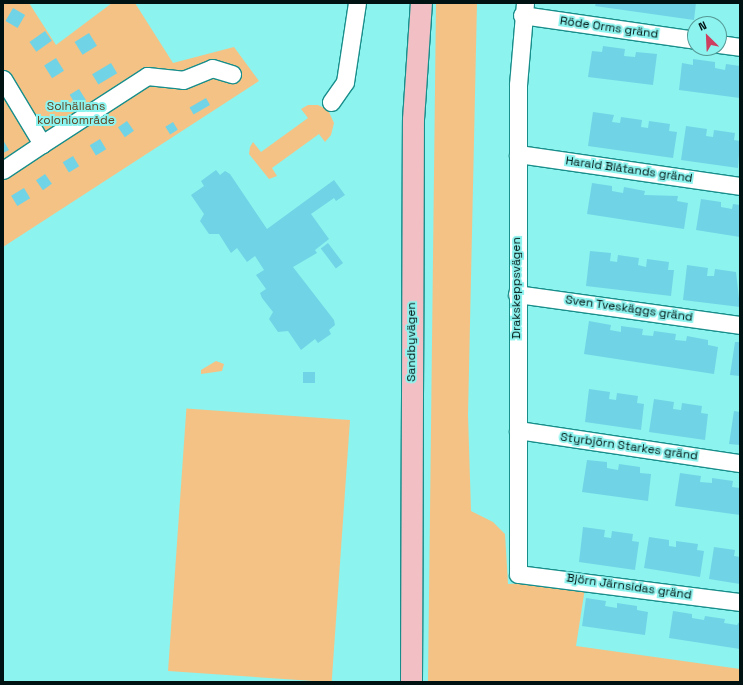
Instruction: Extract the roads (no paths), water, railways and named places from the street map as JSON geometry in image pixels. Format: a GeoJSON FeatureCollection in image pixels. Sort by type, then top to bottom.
{"type":"FeatureCollection","features":[{"type":"Feature","properties":{"kind":"main road","name":"Sandbyvägen"},"geometry":{"type":"LineString","coordinates":[[411,682],[413,119],[420,3]]}},
{"type":"Feature","properties":{"kind":"street"},"geometry":{"type":"LineString","coordinates":[[331,102],[345,82],[357,3]]}},
{"type":"Feature","properties":{"kind":"street","name":"Röde Orms gränd"},"geometry":{"type":"LineString","coordinates":[[524,9],[687,39]]}},
{"type":"Feature","properties":{"kind":"street","name":"Drakskeppsvägen"},"geometry":{"type":"LineString","coordinates":[[518,574],[518,154],[524,9]]}},
{"type":"Feature","properties":{"kind":"street"},"geometry":{"type":"LineString","coordinates":[[727,45],[740,46]]}},
{"type":"Feature","properties":{"kind":"street"},"geometry":{"type":"LineString","coordinates":[[3,170],[147,76],[183,80],[212,68],[232,74]]}},
{"type":"Feature","properties":{"kind":"street"},"geometry":{"type":"LineString","coordinates":[[3,79],[42,144]]}},
{"type":"Feature","properties":{"kind":"street","name":"Harald Blåtands gränd"},"geometry":{"type":"LineString","coordinates":[[518,154],[740,186]]}},
{"type":"Feature","properties":{"kind":"street","name":"Sven Tveskäggs gränd"},"geometry":{"type":"LineString","coordinates":[[517,294],[740,325]]}},
{"type":"Feature","properties":{"kind":"street","name":"Styrbjörn Starkes gränd"},"geometry":{"type":"LineString","coordinates":[[518,430],[740,463]]}},
{"type":"Feature","properties":{"kind":"street","name":"Björn Järnsidas gränd"},"geometry":{"type":"LineString","coordinates":[[518,574],[740,602]]}},
{"type":"Feature","properties":{"kind":"park label","name":"Solhällans koloniområde"},"geometry":{"type":"Point","coordinates":[76,114]}}]}
